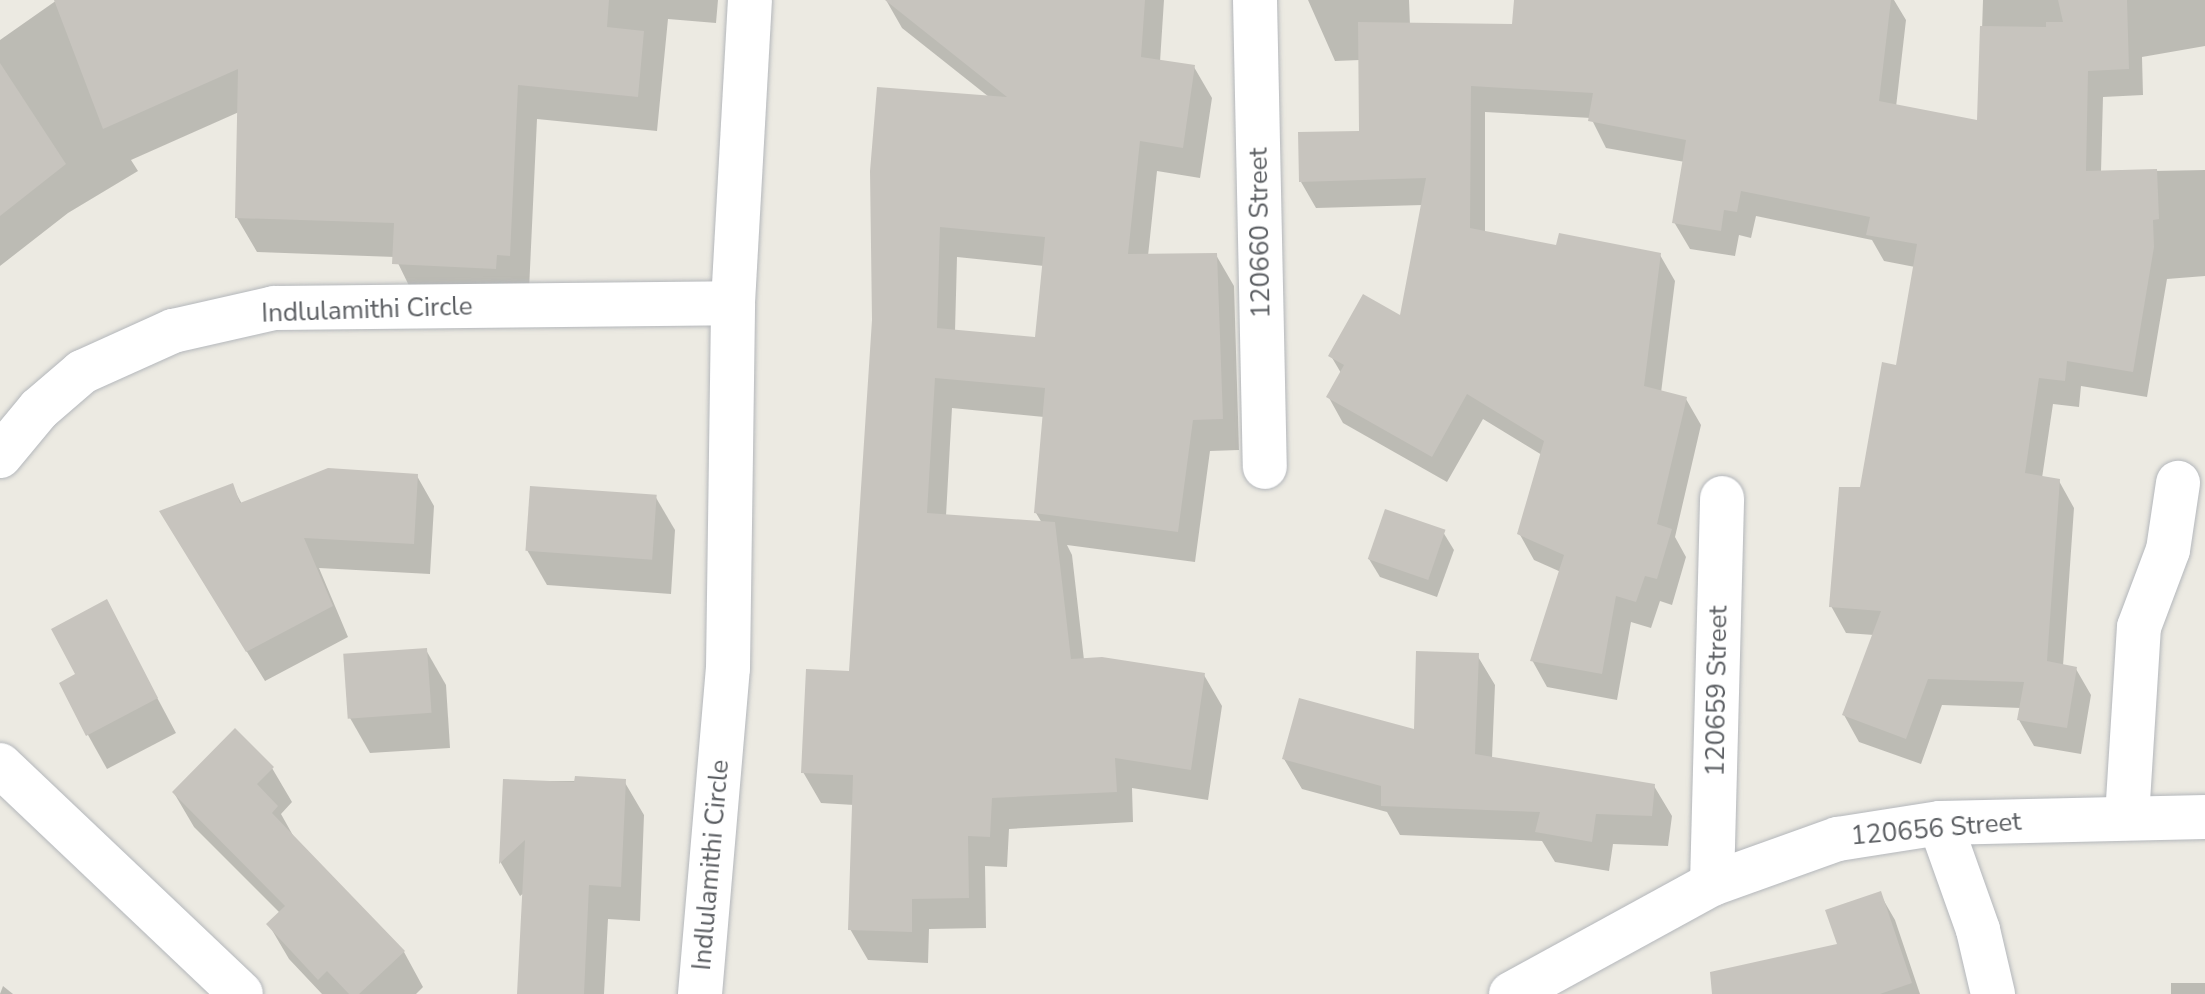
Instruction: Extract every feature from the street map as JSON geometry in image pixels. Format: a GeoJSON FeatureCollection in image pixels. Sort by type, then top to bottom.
{"type":"FeatureCollection","features":[{"type":"Feature","properties":{"kind":"street","name":"Indlulamithi Circle"},"geometry":{"type":"LineString","coordinates":[[700,994],[728,668],[733,303],[750,0]]}},
{"type":"Feature","properties":{"kind":"street","name":"120660 Street"},"geometry":{"type":"LineString","coordinates":[[1255,0],[1265,467]]}},
{"type":"Feature","properties":{"kind":"street","name":"Indlulamithi Circle"},"geometry":{"type":"LineString","coordinates":[[0,456],[39,409],[82,372],[173,331],[274,308],[733,303]]}},
{"type":"Feature","properties":{"kind":"street"},"geometry":{"type":"LineString","coordinates":[[2127,817],[2139,627],[2168,550],[2178,483]]}},
{"type":"Feature","properties":{"kind":"street","name":"120659 Street"},"geometry":{"type":"LineString","coordinates":[[1712,884],[1722,498]]}},
{"type":"Feature","properties":{"kind":"street"},"geometry":{"type":"LineString","coordinates":[[0,765],[241,994]]}},
{"type":"Feature","properties":{"kind":"street","name":"120656 Street"},"geometry":{"type":"LineString","coordinates":[[1511,994],[1712,884],[1838,839],[1940,823],[2205,817]]}},
{"type":"Feature","properties":{"kind":"street"},"geometry":{"type":"LineString","coordinates":[[1940,823],[1978,930],[1993,994]]}},
{"type":"Feature","properties":{"kind":"building"},"geometry":{"type":"Polygon","coordinates":[[[54,0],[609,0],[607,27],[644,31],[638,97],[518,85],[510,256],[497,255],[496,269],[392,264],[394,223],[235,218],[238,69],[103,129],[54,0]]]}},
{"type":"Feature","properties":{"kind":"building"},"geometry":{"type":"Polygon","coordinates":[[[885,0],[1145,0],[1141,57],[1195,65],[1183,148],[1140,141],[1128,254],[1217,253],[1223,419],[1193,420],[1178,532],[1034,513],[1045,388],[935,378],[927,513],[1055,522],[1071,659],[1102,657],[1205,673],[1191,770],[1115,758],[1117,792],[992,798],[990,837],[968,836],[969,898],[912,899],[912,932],[848,930],[853,775],[801,773],[806,669],[849,671],[872,320],[870,171],[877,87],[1007,97],[885,0]],[[940,227],[937,328],[1035,337],[1045,237],[940,227]]]}},
{"type":"Feature","properties":{"kind":"building"},"geometry":{"type":"Polygon","coordinates":[[[1514,0],[1891,0],[1879,101],[1977,120],[1980,26],[2046,27],[2046,22],[2063,22],[2058,0],[2127,0],[2129,69],[2088,71],[2086,171],[2157,169],[2159,219],[2153,220],[2154,247],[2133,372],[2067,361],[2065,381],[2039,378],[2025,473],[2060,479],[2047,661],[2077,667],[2067,728],[2017,720],[2024,682],[1928,679],[1906,739],[1842,715],[1881,611],[1829,607],[1839,487],[1860,487],[1882,362],[1896,365],[1917,244],[1866,235],[1870,217],[1741,191],[1737,212],[1724,210],[1721,231],[1672,223],[1686,140],[1588,121],[1593,93],[1471,86],[1470,228],[1556,245],[1559,233],[1661,253],[1644,386],[1687,397],[1657,524],[1672,529],[1657,579],[1645,576],[1636,602],[1616,596],[1602,674],[1530,661],[1564,555],[1517,534],[1544,441],[1467,394],[1432,457],[1326,397],[1344,365],[1328,356],[1363,294],[1400,315],[1426,178],[1299,182],[1298,132],[1359,131],[1358,22],[1512,24],[1514,0]]]}},
{"type":"Feature","properties":{"kind":"building"},"geometry":{"type":"Polygon","coordinates":[[[0,63],[66,164],[0,216],[0,63]]]}},
{"type":"Feature","properties":{"kind":"building"},"geometry":{"type":"Polygon","coordinates":[[[328,468],[418,474],[414,544],[304,538],[333,606],[246,652],[159,511],[233,483],[240,503],[328,468]]]}},
{"type":"Feature","properties":{"kind":"building"},"geometry":{"type":"Polygon","coordinates":[[[530,486],[657,495],[652,560],[525,551],[530,486]]]}},
{"type":"Feature","properties":{"kind":"building"},"geometry":{"type":"Polygon","coordinates":[[[1385,509],[1446,530],[1428,580],[1368,559],[1385,509]]]}},
{"type":"Feature","properties":{"kind":"building"},"geometry":{"type":"Polygon","coordinates":[[[107,599],[158,698],[86,736],[59,683],[75,674],[51,629],[107,599]]]}},
{"type":"Feature","properties":{"kind":"building"},"geometry":{"type":"Polygon","coordinates":[[[427,648],[432,713],[348,719],[343,654],[427,648]]]}},
{"type":"Feature","properties":{"kind":"building"},"geometry":{"type":"Polygon","coordinates":[[[1416,651],[1479,653],[1475,754],[1655,784],[1652,816],[1596,814],[1592,842],[1535,832],[1540,812],[1381,806],[1381,786],[1282,759],[1299,698],[1414,729],[1416,651]]]}},
{"type":"Feature","properties":{"kind":"building"},"geometry":{"type":"Polygon","coordinates":[[[235,728],[274,767],[257,784],[278,806],[272,813],[405,951],[359,994],[349,994],[327,971],[318,980],[266,924],[285,906],[172,792],[235,728]]]}},
{"type":"Feature","properties":{"kind":"building"},"geometry":{"type":"Polygon","coordinates":[[[575,776],[626,779],[621,887],[589,885],[584,994],[517,994],[525,840],[499,864],[503,779],[574,782],[575,776]]]}},
{"type":"Feature","properties":{"kind":"building"},"geometry":{"type":"Polygon","coordinates":[[[1881,891],[1912,983],[1880,994],[1712,994],[1710,972],[1837,944],[1825,910],[1881,891]]]}}]}
